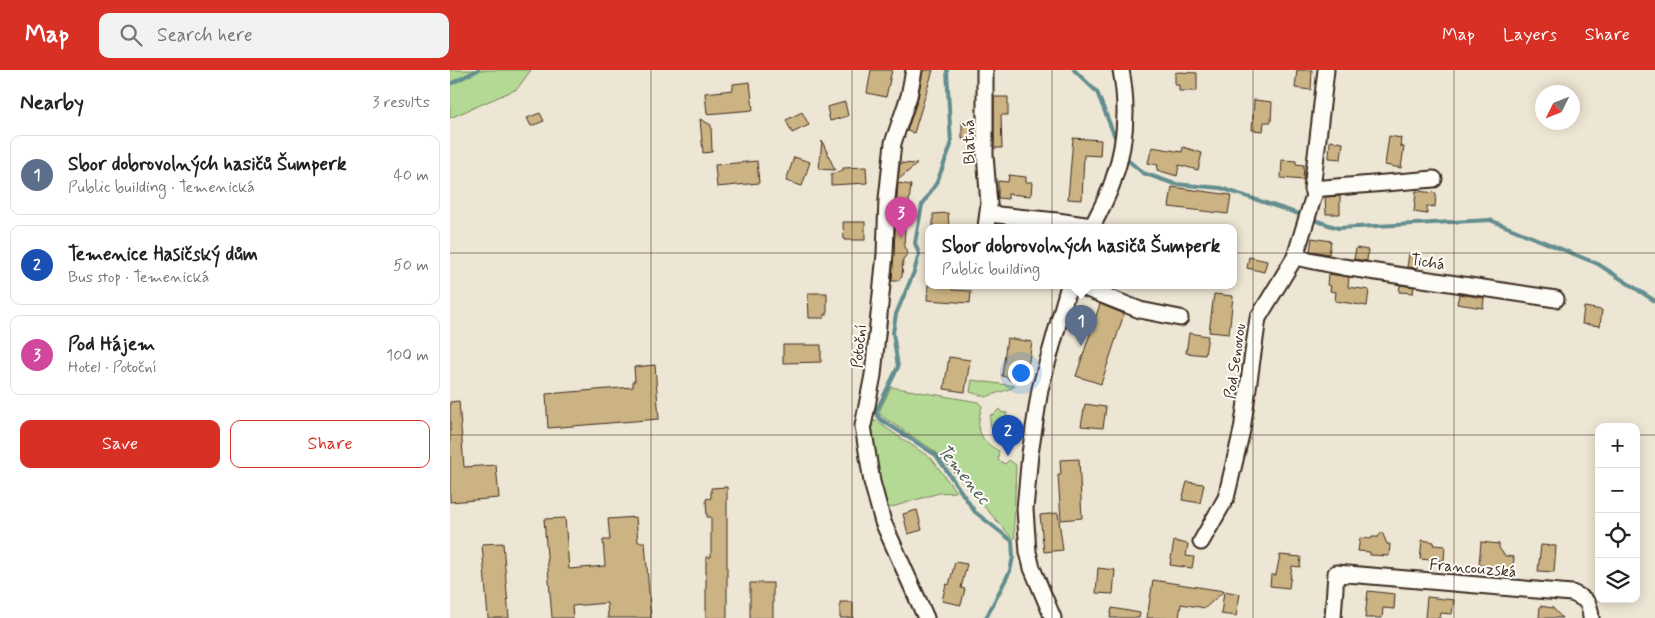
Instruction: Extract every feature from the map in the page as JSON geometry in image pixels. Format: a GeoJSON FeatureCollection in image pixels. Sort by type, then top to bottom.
{"type":"FeatureCollection","features":[{"type":"Feature","properties":{"kind":"street","name":"Potoční"},"geometry":{"type":"LineString","coordinates":[[914,70],[909,96],[893,143],[874,366],[863,426],[872,482],[884,522],[926,618]]}},
{"type":"Feature","properties":{"kind":"street","name":"Blatná"},"geometry":{"type":"LineString","coordinates":[[985,70],[985,154],[989,204],[987,221],[1057,221],[1074,224]]}},
{"type":"Feature","properties":{"kind":"street"},"geometry":{"type":"LineString","coordinates":[[1093,224],[1113,183],[1120,159],[1126,112],[1125,90],[1121,70]]}},
{"type":"Feature","properties":{"kind":"street","name":"Pod Senovou"},"geometry":{"type":"LineString","coordinates":[[1201,542],[1226,498],[1242,430],[1258,318],[1295,257],[1314,195],[1312,189],[1326,70]]}},
{"type":"Feature","properties":{"kind":"street"},"geometry":{"type":"LineString","coordinates":[[1312,189],[1434,179]]}},
{"type":"Feature","properties":{"kind":"street","name":"Tichá"},"geometry":{"type":"LineString","coordinates":[[1295,257],[1342,267],[1556,299]]}},
{"type":"Feature","properties":{"kind":"street"},"geometry":{"type":"LineString","coordinates":[[1053,618],[1032,568],[1028,552],[1025,509],[1030,454],[1040,390],[1068,289]]}},
{"type":"Feature","properties":{"kind":"street"},"geometry":{"type":"LineString","coordinates":[[1087,289],[1140,310],[1180,318]]}},
{"type":"Feature","properties":{"kind":"street","name":"Francouzská"},"geometry":{"type":"LineString","coordinates":[[1333,618],[1336,573],[1572,593],[1584,598],[1591,608],[1591,618]]}},
{"type":"Feature","properties":{"kind":"green space"},"geometry":{"type":"Polygon","coordinates":[[[450,70],[531,70],[517,89],[450,118],[450,70]]]}},
{"type":"Feature","properties":{"kind":"green space"},"geometry":{"type":"Polygon","coordinates":[[[972,380],[1015,386],[986,397],[970,392],[972,380]]]}},
{"type":"Feature","properties":{"kind":"green space"},"geometry":{"type":"Polygon","coordinates":[[[891,387],[978,402],[982,406],[979,421],[980,433],[987,443],[999,451],[998,460],[1005,464],[1009,460],[1016,465],[1015,538],[1013,539],[936,452],[883,417],[879,412],[891,387]]]}},
{"type":"Feature","properties":{"kind":"green space"},"geometry":{"type":"Polygon","coordinates":[[[999,409],[1001,412],[1007,413],[1004,436],[999,438],[994,433],[990,421],[991,414],[993,415],[999,409]]]}},
{"type":"Feature","properties":{"kind":"green space"},"geometry":{"type":"Polygon","coordinates":[[[876,421],[932,459],[956,492],[939,493],[882,510],[867,422],[876,421]]]}},
{"type":"Feature","properties":{"kind":"building"},"geometry":{"type":"Polygon","coordinates":[[[871,70],[892,70],[886,97],[867,93],[871,70]]]}},
{"type":"Feature","properties":{"kind":"building"},"geometry":{"type":"Polygon","coordinates":[[[923,70],[933,70],[914,133],[907,131],[918,98],[923,70]]]}},
{"type":"Feature","properties":{"kind":"building"},"geometry":{"type":"Polygon","coordinates":[[[1297,70],[1312,70],[1311,90],[1295,88],[1297,70]]]}},
{"type":"Feature","properties":{"kind":"building"},"geometry":{"type":"Polygon","coordinates":[[[1175,73],[1197,73],[1197,91],[1179,91],[1179,85],[1175,85],[1175,73]]]}},
{"type":"Feature","properties":{"kind":"building"},"geometry":{"type":"Polygon","coordinates":[[[750,82],[753,110],[707,114],[705,93],[733,90],[733,84],[750,82]]]}},
{"type":"Feature","properties":{"kind":"building"},"geometry":{"type":"Polygon","coordinates":[[[994,97],[1008,97],[1008,115],[1001,115],[1002,148],[994,148],[994,97]]]}},
{"type":"Feature","properties":{"kind":"building"},"geometry":{"type":"Polygon","coordinates":[[[1254,100],[1272,102],[1271,122],[1264,122],[1263,131],[1252,130],[1254,100]]]}},
{"type":"Feature","properties":{"kind":"building"},"geometry":{"type":"Polygon","coordinates":[[[845,102],[848,116],[830,121],[827,107],[845,102]]]}},
{"type":"Feature","properties":{"kind":"building"},"geometry":{"type":"Polygon","coordinates":[[[802,112],[809,125],[792,133],[786,120],[802,112]]]}},
{"type":"Feature","properties":{"kind":"building"},"geometry":{"type":"Polygon","coordinates":[[[540,113],[544,121],[531,126],[527,118],[540,113]]]}},
{"type":"Feature","properties":{"kind":"building"},"geometry":{"type":"Polygon","coordinates":[[[700,119],[711,125],[712,152],[703,153],[700,119]]]}},
{"type":"Feature","properties":{"kind":"building"},"geometry":{"type":"Polygon","coordinates":[[[962,121],[976,121],[976,139],[962,139],[962,121]]]}},
{"type":"Feature","properties":{"kind":"building"},"geometry":{"type":"Polygon","coordinates":[[[1389,136],[1401,138],[1400,146],[1404,147],[1401,168],[1385,165],[1389,136]]]}},
{"type":"Feature","properties":{"kind":"building"},"geometry":{"type":"Polygon","coordinates":[[[1073,138],[1101,140],[1100,156],[1084,155],[1082,200],[1068,199],[1073,138]]]}},
{"type":"Feature","properties":{"kind":"building"},"geometry":{"type":"Polygon","coordinates":[[[822,141],[830,159],[835,170],[819,169],[822,141]]]}},
{"type":"Feature","properties":{"kind":"building"},"geometry":{"type":"Polygon","coordinates":[[[1330,141],[1343,143],[1341,159],[1329,158],[1330,141]]]}},
{"type":"Feature","properties":{"kind":"building"},"geometry":{"type":"Polygon","coordinates":[[[1152,147],[1182,152],[1183,147],[1202,153],[1198,170],[1179,165],[1177,176],[1157,170],[1158,165],[1148,163],[1152,147]]]}},
{"type":"Feature","properties":{"kind":"building"},"geometry":{"type":"Polygon","coordinates":[[[794,157],[810,162],[802,186],[786,181],[794,157]]]}},
{"type":"Feature","properties":{"kind":"building"},"geometry":{"type":"Polygon","coordinates":[[[1282,160],[1296,161],[1296,164],[1304,165],[1303,180],[1281,178],[1282,160]]]}},
{"type":"Feature","properties":{"kind":"building"},"geometry":{"type":"Polygon","coordinates":[[[757,161],[759,183],[717,187],[715,165],[757,161]]]}},
{"type":"Feature","properties":{"kind":"building"},"geometry":{"type":"Polygon","coordinates":[[[900,163],[917,164],[898,180],[900,163]]]}},
{"type":"Feature","properties":{"kind":"building"},"geometry":{"type":"Polygon","coordinates":[[[866,167],[867,183],[831,185],[831,174],[843,170],[843,168],[866,167]]]}},
{"type":"Feature","properties":{"kind":"building"},"geometry":{"type":"Polygon","coordinates":[[[1009,175],[1026,177],[1026,182],[1032,182],[1031,196],[1008,194],[1008,199],[998,198],[998,181],[1008,182],[1009,175]]]}},
{"type":"Feature","properties":{"kind":"building"},"geometry":{"type":"Polygon","coordinates":[[[898,183],[911,185],[908,210],[906,210],[904,247],[907,251],[903,259],[902,277],[897,281],[892,281],[898,183]]]}},
{"type":"Feature","properties":{"kind":"building"},"geometry":{"type":"Polygon","coordinates":[[[1172,187],[1231,195],[1228,214],[1169,207],[1172,187]]]}},
{"type":"Feature","properties":{"kind":"building"},"geometry":{"type":"Polygon","coordinates":[[[1416,191],[1436,193],[1435,207],[1427,206],[1427,214],[1414,212],[1416,191]]]}},
{"type":"Feature","properties":{"kind":"building"},"geometry":{"type":"Polygon","coordinates":[[[1340,196],[1340,214],[1326,214],[1325,197],[1340,196]]]}},
{"type":"Feature","properties":{"kind":"building"},"geometry":{"type":"Polygon","coordinates":[[[948,213],[949,224],[933,224],[933,214],[948,213]]]}},
{"type":"Feature","properties":{"kind":"building"},"geometry":{"type":"Polygon","coordinates":[[[843,222],[865,222],[865,240],[844,240],[843,222]]]}},
{"type":"Feature","properties":{"kind":"building"},"geometry":{"type":"Polygon","coordinates":[[[1312,238],[1331,241],[1329,254],[1310,251],[1312,238]]]}},
{"type":"Feature","properties":{"kind":"building"},"geometry":{"type":"Polygon","coordinates":[[[1356,248],[1368,250],[1367,261],[1354,259],[1356,248]]]}},
{"type":"Feature","properties":{"kind":"building"},"geometry":{"type":"Polygon","coordinates":[[[1409,254],[1420,255],[1418,268],[1407,267],[1409,254]]]}},
{"type":"Feature","properties":{"kind":"building"},"geometry":{"type":"Polygon","coordinates":[[[1249,257],[1267,261],[1264,272],[1247,268],[1249,257]]]}},
{"type":"Feature","properties":{"kind":"building"},"geometry":{"type":"Polygon","coordinates":[[[1328,274],[1349,277],[1348,287],[1369,290],[1367,306],[1335,301],[1336,292],[1330,291],[1331,286],[1327,285],[1328,274]]]}},
{"type":"Feature","properties":{"kind":"building"},"geometry":{"type":"Polygon","coordinates":[[[1400,285],[1414,287],[1413,293],[1399,292],[1400,285]]]}},
{"type":"Feature","properties":{"kind":"building"},"geometry":{"type":"Polygon","coordinates":[[[928,289],[971,291],[970,303],[927,300],[928,289]]]}},
{"type":"Feature","properties":{"kind":"building"},"geometry":{"type":"Polygon","coordinates":[[[808,293],[827,293],[827,315],[824,315],[824,318],[809,318],[808,293]]]}},
{"type":"Feature","properties":{"kind":"building"},"geometry":{"type":"Polygon","coordinates":[[[1214,294],[1233,296],[1229,334],[1209,332],[1214,294]]]}},
{"type":"Feature","properties":{"kind":"building"},"geometry":{"type":"Polygon","coordinates":[[[1459,294],[1484,298],[1483,308],[1457,304],[1459,294]]]}},
{"type":"Feature","properties":{"kind":"building"},"geometry":{"type":"Polygon","coordinates":[[[1100,304],[1124,314],[1101,384],[1076,376],[1100,304]]]}},
{"type":"Feature","properties":{"kind":"building"},"geometry":{"type":"Polygon","coordinates":[[[1584,307],[1602,310],[1600,326],[1582,324],[1584,307]]]}},
{"type":"Feature","properties":{"kind":"building"},"geometry":{"type":"Polygon","coordinates":[[[1189,333],[1208,336],[1205,355],[1186,353],[1189,333]]]}},
{"type":"Feature","properties":{"kind":"building"},"geometry":{"type":"Polygon","coordinates":[[[1007,338],[1032,342],[1026,379],[1023,382],[1009,380],[1007,377],[1002,376],[1007,338]]]}},
{"type":"Feature","properties":{"kind":"building"},"geometry":{"type":"Polygon","coordinates":[[[783,345],[821,345],[821,362],[783,363],[783,345]]]}},
{"type":"Feature","properties":{"kind":"building"},"geometry":{"type":"Polygon","coordinates":[[[949,357],[970,360],[965,392],[944,389],[949,357]]]}},
{"type":"Feature","properties":{"kind":"building"},"geometry":{"type":"Polygon","coordinates":[[[655,365],[659,419],[548,428],[546,394],[633,387],[633,381],[635,381],[634,367],[655,365]]]}},
{"type":"Feature","properties":{"kind":"building"},"geometry":{"type":"Polygon","coordinates":[[[459,401],[464,467],[496,465],[499,498],[450,502],[450,402],[459,401]]]}},
{"type":"Feature","properties":{"kind":"building"},"geometry":{"type":"Polygon","coordinates":[[[1085,404],[1106,407],[1103,428],[1081,426],[1085,404]]]}},
{"type":"Feature","properties":{"kind":"building"},"geometry":{"type":"Polygon","coordinates":[[[1079,459],[1082,518],[1061,520],[1058,475],[1061,475],[1060,460],[1079,459]]]}},
{"type":"Feature","properties":{"kind":"building"},"geometry":{"type":"Polygon","coordinates":[[[1187,482],[1204,484],[1200,503],[1182,500],[1187,482]]]}},
{"type":"Feature","properties":{"kind":"building"},"geometry":{"type":"Polygon","coordinates":[[[727,487],[727,618],[706,618],[706,557],[711,557],[711,517],[707,517],[706,499],[711,498],[711,488],[727,487]]]}},
{"type":"Feature","properties":{"kind":"building"},"geometry":{"type":"Polygon","coordinates":[[[917,510],[922,530],[908,534],[903,514],[917,510]]]}},
{"type":"Feature","properties":{"kind":"building"},"geometry":{"type":"Polygon","coordinates":[[[1058,513],[1063,550],[1044,552],[1040,515],[1058,513]]]}},
{"type":"Feature","properties":{"kind":"building"},"geometry":{"type":"Polygon","coordinates":[[[636,517],[638,542],[645,542],[651,618],[608,618],[607,603],[572,606],[573,618],[552,618],[544,519],[565,518],[569,569],[605,566],[603,540],[610,540],[608,519],[636,517]]]}},
{"type":"Feature","properties":{"kind":"building"},"geometry":{"type":"Polygon","coordinates":[[[1382,532],[1387,544],[1390,544],[1389,556],[1370,555],[1370,552],[1358,551],[1360,538],[1371,539],[1372,537],[1378,537],[1382,532]]]}},
{"type":"Feature","properties":{"kind":"building"},"geometry":{"type":"Polygon","coordinates":[[[1422,540],[1434,542],[1433,545],[1445,546],[1444,561],[1420,559],[1422,540]]]}},
{"type":"Feature","properties":{"kind":"building"},"geometry":{"type":"Polygon","coordinates":[[[1174,541],[1188,544],[1186,556],[1194,557],[1192,568],[1170,565],[1174,541]]]}},
{"type":"Feature","properties":{"kind":"building"},"geometry":{"type":"Polygon","coordinates":[[[1481,542],[1499,544],[1499,548],[1505,556],[1514,557],[1513,568],[1479,565],[1481,542]]]}},
{"type":"Feature","properties":{"kind":"building"},"geometry":{"type":"Polygon","coordinates":[[[503,543],[509,618],[488,618],[482,544],[503,543]]]}},
{"type":"Feature","properties":{"kind":"building"},"geometry":{"type":"Polygon","coordinates":[[[1541,545],[1556,546],[1554,572],[1538,571],[1541,545]]]}},
{"type":"Feature","properties":{"kind":"building"},"geometry":{"type":"Polygon","coordinates":[[[1280,555],[1301,557],[1300,567],[1292,566],[1289,588],[1270,586],[1271,575],[1276,575],[1280,555]]]}},
{"type":"Feature","properties":{"kind":"building"},"geometry":{"type":"Polygon","coordinates":[[[955,562],[967,564],[961,588],[965,589],[961,605],[942,601],[946,584],[949,585],[955,562]]]}},
{"type":"Feature","properties":{"kind":"building"},"geometry":{"type":"Polygon","coordinates":[[[1098,568],[1115,570],[1113,594],[1096,593],[1098,568]]]}},
{"type":"Feature","properties":{"kind":"building"},"geometry":{"type":"Polygon","coordinates":[[[1153,580],[1224,591],[1205,608],[1181,604],[1179,618],[1147,618],[1153,580]]]}},
{"type":"Feature","properties":{"kind":"building"},"geometry":{"type":"Polygon","coordinates":[[[750,583],[773,583],[773,618],[750,618],[750,583]]]}},
{"type":"Feature","properties":{"kind":"building"},"geometry":{"type":"Polygon","coordinates":[[[1224,591],[1240,594],[1236,616],[1221,614],[1224,591]]]}},
{"type":"Feature","properties":{"kind":"building"},"geometry":{"type":"Polygon","coordinates":[[[1368,591],[1395,594],[1394,609],[1383,608],[1382,618],[1365,618],[1368,591]]]}},
{"type":"Feature","properties":{"kind":"building"},"geometry":{"type":"Polygon","coordinates":[[[1427,597],[1454,600],[1452,614],[1441,613],[1440,618],[1425,618],[1427,597]]]}},
{"type":"Feature","properties":{"kind":"building"},"geometry":{"type":"Polygon","coordinates":[[[840,602],[853,602],[853,618],[840,618],[840,602]]]}},
{"type":"Feature","properties":{"kind":"building"},"geometry":{"type":"Polygon","coordinates":[[[1540,606],[1553,608],[1562,618],[1539,618],[1540,606]]]}},
{"type":"Feature","properties":{"kind":"building"},"geometry":{"type":"Polygon","coordinates":[[[1112,608],[1140,613],[1139,618],[1110,618],[1112,608]]]}},
{"type":"Feature","properties":{"kind":"waterway"},"geometry":{"type":"LineString","coordinates":[[450,84],[478,70]]}},
{"type":"Feature","properties":{"kind":"waterway","name":"Temenec"},"geometry":{"type":"LineString","coordinates":[[947,70],[951,145],[937,182],[922,205],[915,243],[919,254],[914,272],[896,314],[893,333],[898,367],[876,412],[880,419],[936,455],[975,512],[1012,541],[1013,557],[1010,571],[986,618]]}},
{"type":"Feature","properties":{"kind":"waterway"},"geometry":{"type":"LineString","coordinates":[[1074,70],[1097,92],[1117,142]]}},
{"type":"Feature","properties":{"kind":"waterway"},"geometry":{"type":"LineString","coordinates":[[1124,157],[1143,173],[1175,184],[1221,188],[1305,216]]}},
{"type":"Feature","properties":{"kind":"waterway"},"geometry":{"type":"LineString","coordinates":[[1311,219],[1338,228],[1490,220],[1598,264],[1655,301]]}},
{"type":"Feature","properties":{"kind":"place","name":"Pod Hájem"},"geometry":{"type":"Point","coordinates":[901,238]}},
{"type":"Feature","properties":{"kind":"place","name":"Sbor dobrovolných hasičů Šumperk"},"geometry":{"type":"Point","coordinates":[1081,346]}},
{"type":"Feature","properties":{"kind":"place","name":"Temenice Hasičský dům"},"geometry":{"type":"Point","coordinates":[1008,456]}}]}
